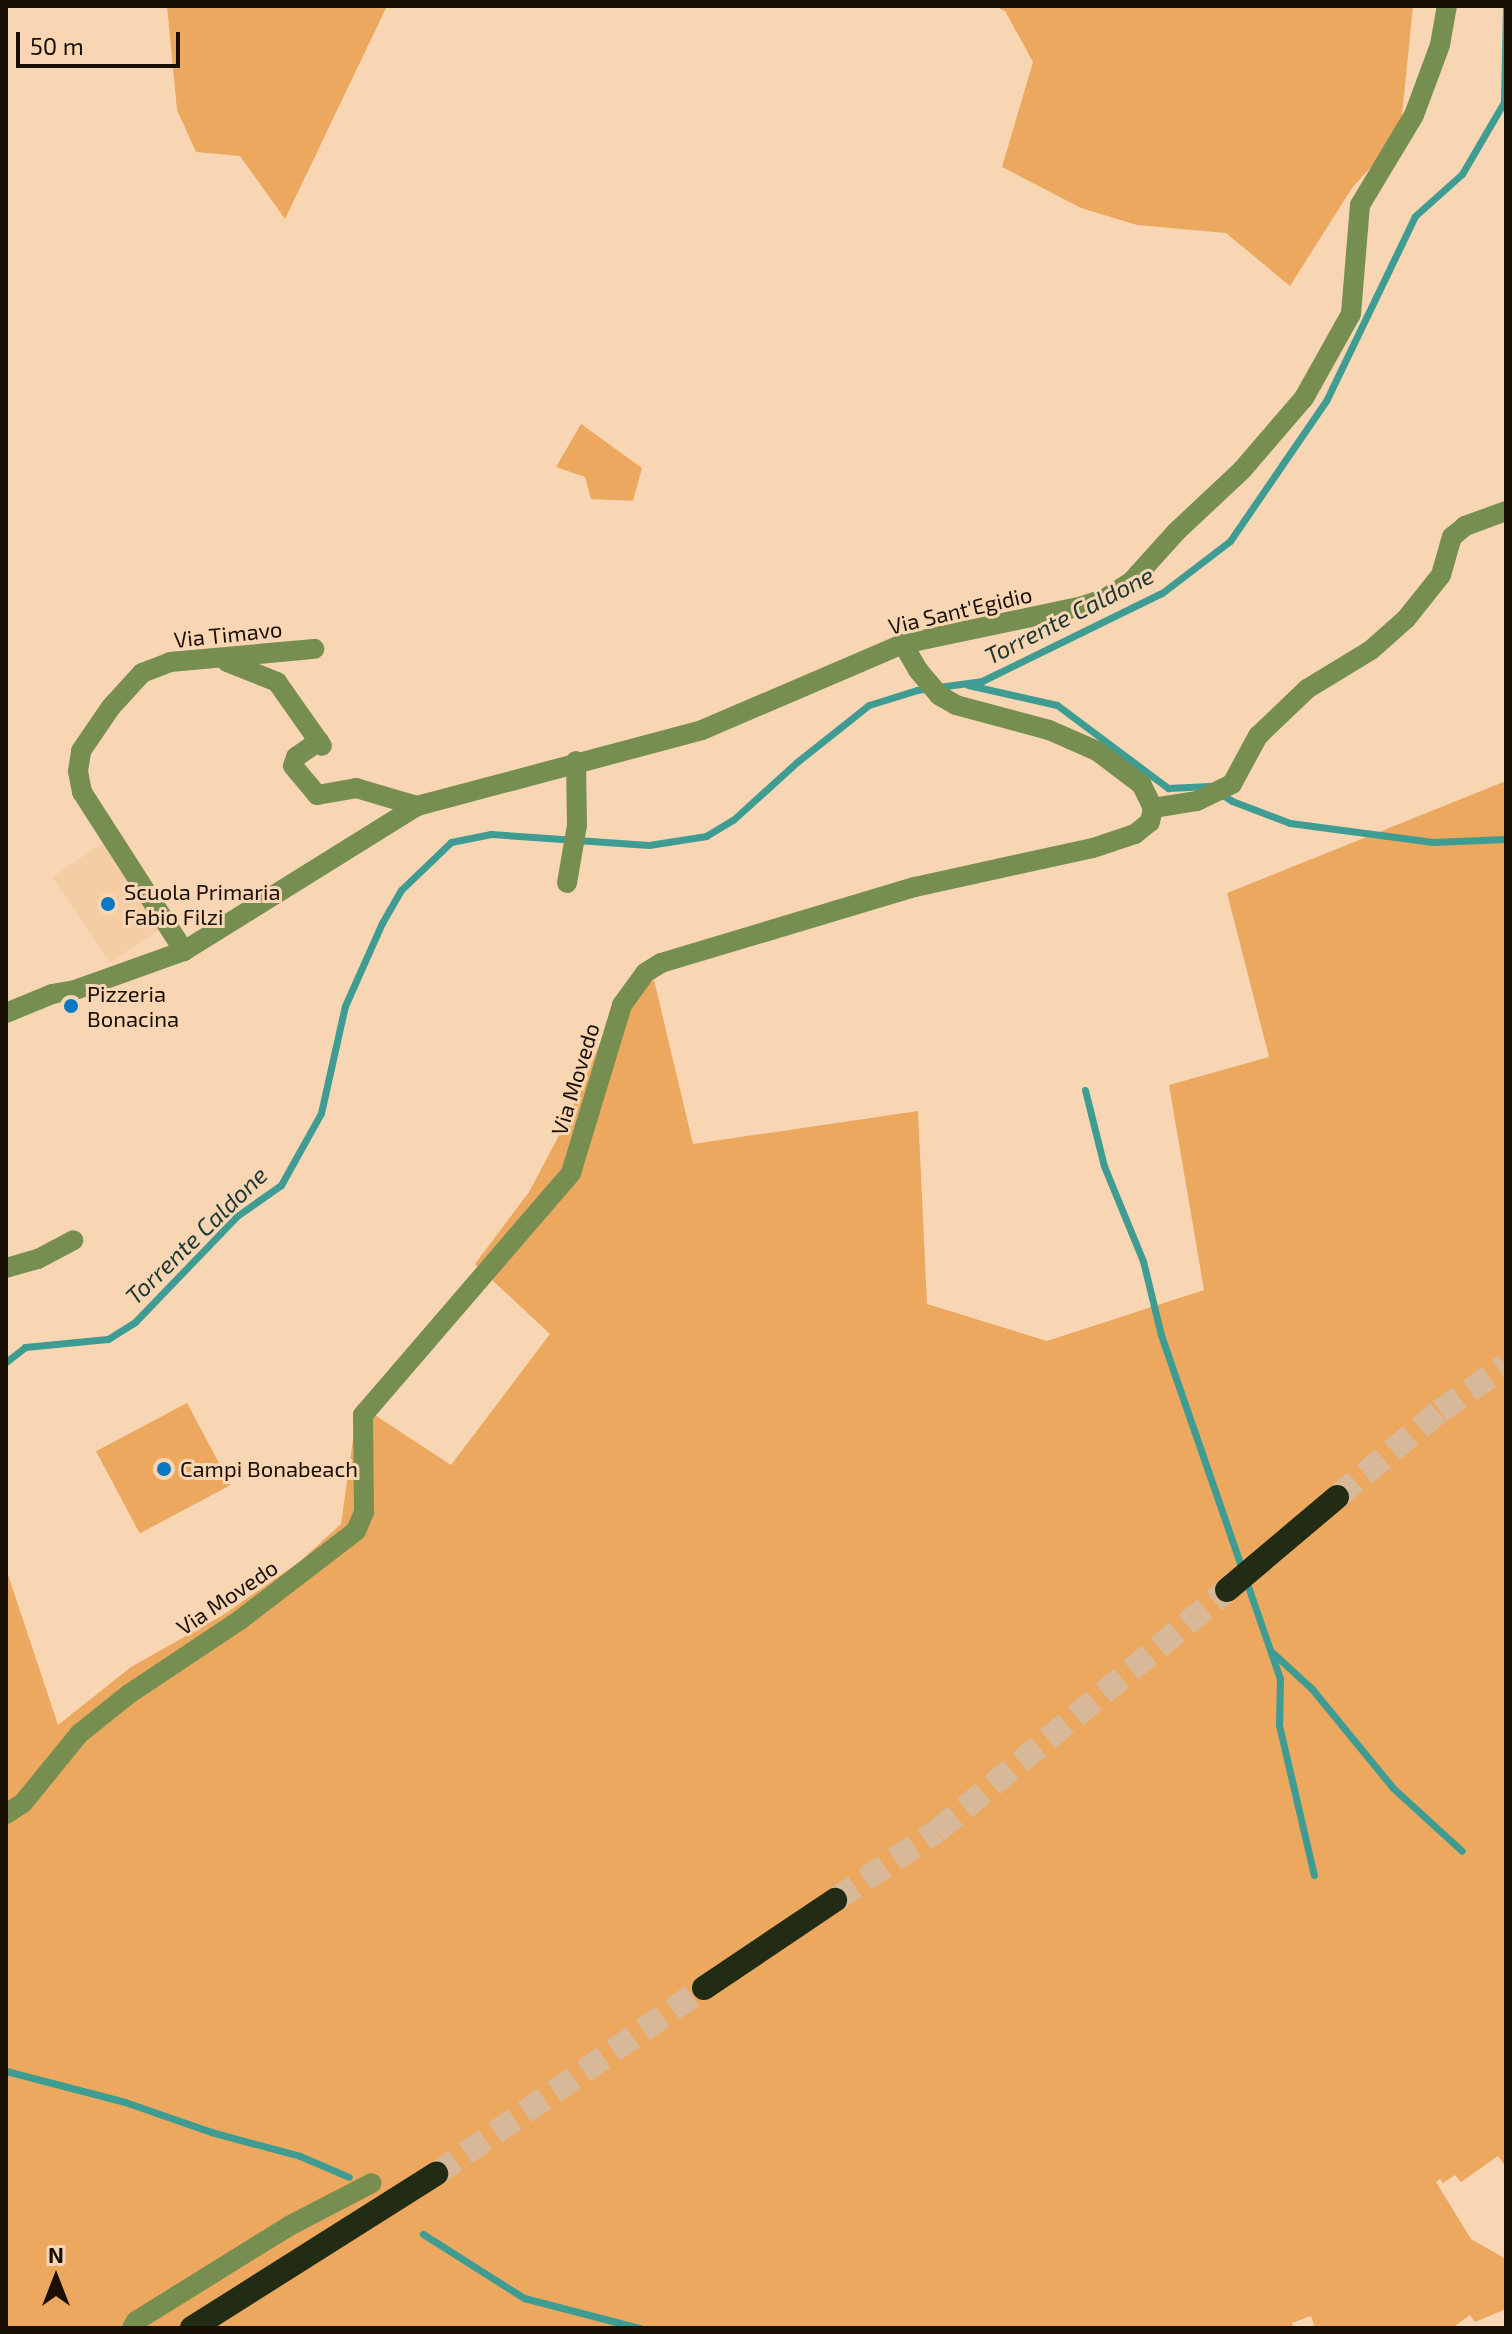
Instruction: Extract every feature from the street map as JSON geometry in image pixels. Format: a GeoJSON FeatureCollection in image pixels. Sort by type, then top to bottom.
{"type":"FeatureCollection","features":[{"type":"Feature","properties":{"kind":"highway"},"geometry":{"type":"LineString","coordinates":[[1227,1590],[1337,1497]]}},
{"type":"Feature","properties":{"kind":"highway"},"geometry":{"type":"LineString","coordinates":[[704,1988],[835,1900]]}},
{"type":"Feature","properties":{"kind":"highway"},"geometry":{"type":"LineString","coordinates":[[192,2328],[436,2174]]}},
{"type":"Feature","properties":{"kind":"street","name":"Via Sant'Egidio"},"geometry":{"type":"LineString","coordinates":[[6,1013],[52,994],[75,990],[184,951],[417,806],[576,761],[702,730],[903,644],[1083,606],[1106,598],[1131,582],[1176,532],[1252,458],[1304,398],[1351,314],[1360,205],[1414,115],[1440,45],[1447,6]]}},
{"type":"Feature","properties":{"kind":"street"},"geometry":{"type":"LineString","coordinates":[[903,644],[918,670],[939,695],[956,705],[1049,730],[1097,751],[1142,785],[1153,808],[1197,801],[1232,784],[1258,736],[1307,689],[1371,650],[1406,619],[1441,575],[1452,537],[1465,526],[1506,511]]}},
{"type":"Feature","properties":{"kind":"street","name":"Via Timavo"},"geometry":{"type":"LineString","coordinates":[[184,951],[82,792],[78,771],[81,751],[111,707],[142,673],[170,662],[314,649]]}},
{"type":"Feature","properties":{"kind":"street"},"geometry":{"type":"LineString","coordinates":[[207,657],[249,669],[277,682],[320,744],[296,757],[293,766],[317,795],[341,794],[356,788],[417,806]]}},
{"type":"Feature","properties":{"kind":"street"},"geometry":{"type":"LineString","coordinates":[[567,883],[577,825],[576,761]]}},
{"type":"Feature","properties":{"kind":"street","name":"Via Movedo"},"geometry":{"type":"LineString","coordinates":[[6,1814],[23,1803],[79,1734],[117,1704],[240,1620],[356,1531],[364,1512],[363,1415],[571,1173],[622,1005],[645,973],[661,963],[915,887],[1093,848],[1135,834],[1150,822],[1153,808]]}},
{"type":"Feature","properties":{"kind":"street"},"geometry":{"type":"LineString","coordinates":[[6,1268],[38,1259],[73,1240]]}},
{"type":"Feature","properties":{"kind":"street"},"geometry":{"type":"LineString","coordinates":[[132,2328],[136,2321],[289,2226],[372,2183]]}},
{"type":"Feature","properties":{"kind":"shaded area"},"geometry":{"type":"Polygon","coordinates":[[[167,6],[387,6],[285,219],[240,156],[196,152],[177,110],[167,6]]]}},
{"type":"Feature","properties":{"kind":"shaded area"},"geometry":{"type":"Polygon","coordinates":[[[994,6],[1413,6],[1400,135],[1352,188],[1290,286],[1226,233],[1137,225],[1081,208],[1002,167],[1033,62],[1005,11],[994,6]]]}},
{"type":"Feature","properties":{"kind":"shaded area"},"geometry":{"type":"Polygon","coordinates":[[[581,424],[642,468],[633,501],[591,499],[585,477],[556,467],[581,424]]]}},
{"type":"Feature","properties":{"kind":"shaded area"},"geometry":{"type":"Polygon","coordinates":[[[1506,781],[1506,2167],[1498,2156],[1461,2182],[1455,2175],[1443,2183],[1440,2179],[1436,2182],[1471,2239],[1506,2259],[1506,2309],[1475,2322],[1470,2315],[1452,2328],[1315,2328],[1311,2316],[1292,2323],[1293,2328],[6,2328],[6,1569],[58,1725],[131,1667],[223,1615],[298,1563],[341,1524],[358,1404],[451,1465],[550,1334],[475,1264],[529,1192],[565,1124],[614,1011],[654,980],[693,1144],[918,1111],[927,1304],[1047,1341],[1204,1290],[1169,1085],[1269,1057],[1227,893],[1506,781]]]}},
{"type":"Feature","properties":{"kind":"shaded area","name":"Scuola Primaria Fabio Filzi"},"geometry":{"type":"Polygon","coordinates":[[[106,841],[164,926],[110,963],[52,877],[106,841]]]}},
{"type":"Feature","properties":{"kind":"shaded area","name":"Campi Bonabeach"},"geometry":{"type":"Polygon","coordinates":[[[187,1403],[231,1485],[140,1533],[96,1451],[187,1403]]]}},
{"type":"Feature","properties":{"kind":"waterway","name":"Torrente Caldone"},"geometry":{"type":"LineString","coordinates":[[6,1362],[25,1347],[108,1339],[135,1322],[237,1216],[281,1185],[321,1113],[345,1006],[382,923],[401,890],[451,842],[491,834],[649,845],[706,836],[733,820],[797,762],[869,705],[917,690],[982,681],[1162,593],[1230,541],[1326,401],[1415,216],[1462,174],[1504,102],[1506,6]]}},
{"type":"Feature","properties":{"kind":"waterway"},"geometry":{"type":"LineString","coordinates":[[968,685],[1057,705],[1168,788],[1209,786],[1232,801],[1290,823],[1433,842],[1506,839]]}},
{"type":"Feature","properties":{"kind":"waterway"},"geometry":{"type":"LineString","coordinates":[[1085,1090],[1104,1166],[1143,1261],[1161,1335],[1280,1678],[1279,1725],[1314,1875]]}},
{"type":"Feature","properties":{"kind":"waterway"},"geometry":{"type":"LineString","coordinates":[[1273,1653],[1312,1689],[1393,1788],[1462,1851]]}},
{"type":"Feature","properties":{"kind":"waterway"},"geometry":{"type":"LineString","coordinates":[[6,2071],[125,2102],[211,2132],[300,2156],[349,2177]]}},
{"type":"Feature","properties":{"kind":"waterway"},"geometry":{"type":"LineString","coordinates":[[423,2234],[524,2298],[639,2328]]}},
{"type":"Feature","properties":{"kind":"tunnel"},"geometry":{"type":"LineString","coordinates":[[1337,1497],[1440,1411],[1506,1365]]}},
{"type":"Feature","properties":{"kind":"tunnel"},"geometry":{"type":"LineString","coordinates":[[835,1900],[937,1831],[1227,1590]]}},
{"type":"Feature","properties":{"kind":"tunnel"},"geometry":{"type":"LineString","coordinates":[[436,2174],[704,1988]]}},
{"type":"Feature","properties":{"kind":"place","name":"Scuola Primaria Fabio Filzi"},"geometry":{"type":"Point","coordinates":[108,904]}},
{"type":"Feature","properties":{"kind":"place","name":"Pizzeria Bonacina"},"geometry":{"type":"Point","coordinates":[71,1006]}},
{"type":"Feature","properties":{"kind":"place","name":"Campi Bonabeach"},"geometry":{"type":"Point","coordinates":[164,1469]}}]}
